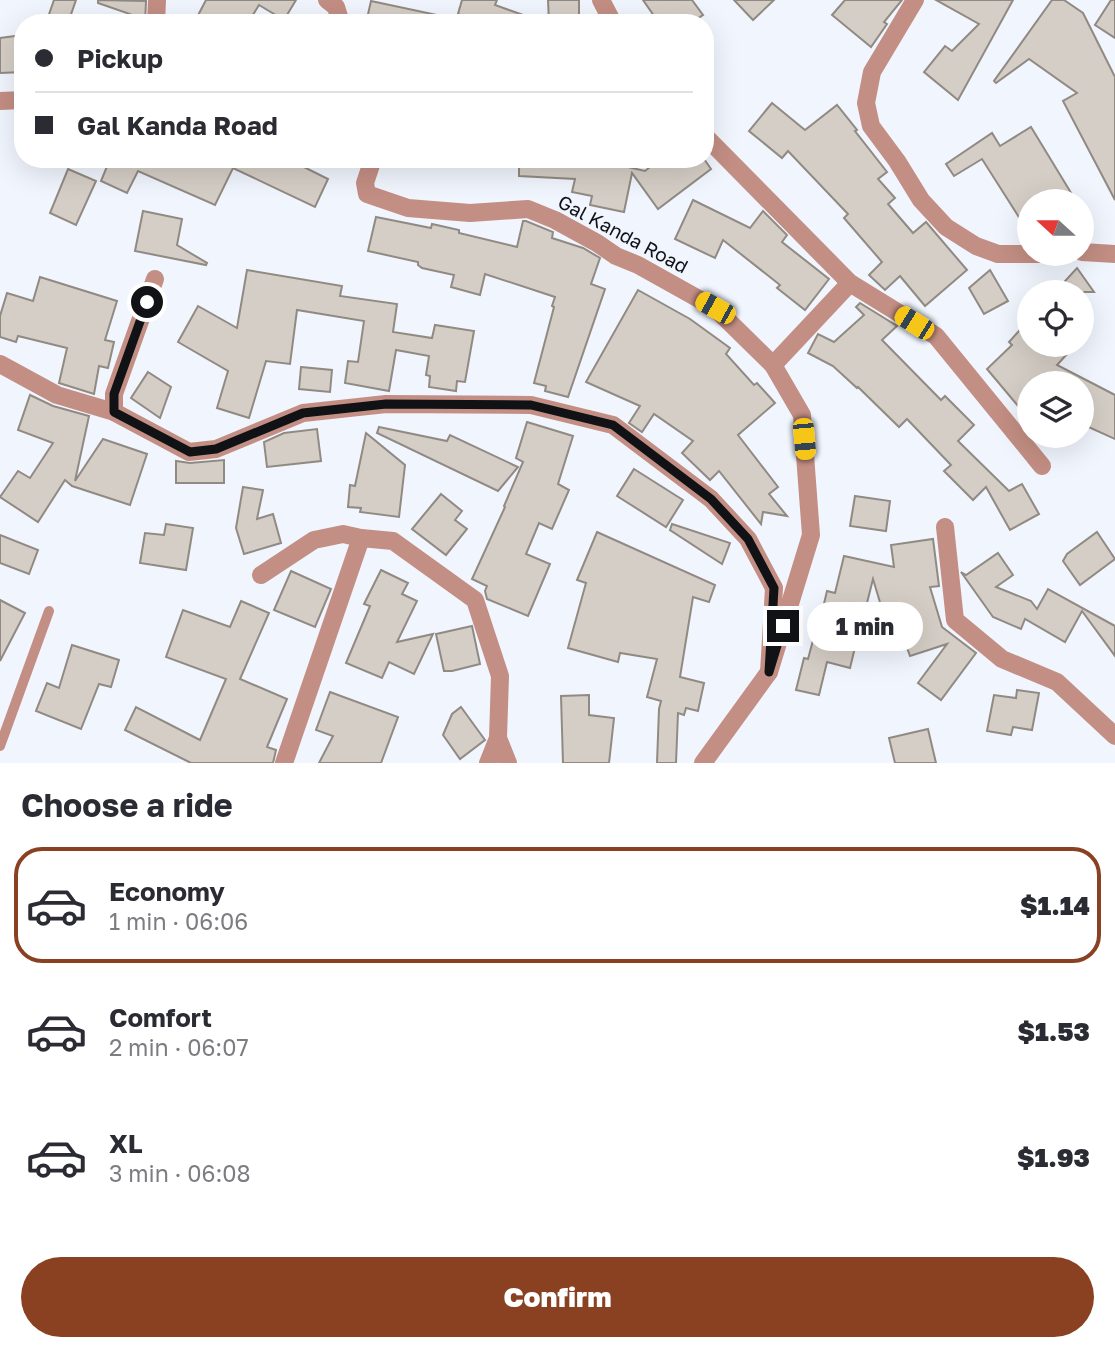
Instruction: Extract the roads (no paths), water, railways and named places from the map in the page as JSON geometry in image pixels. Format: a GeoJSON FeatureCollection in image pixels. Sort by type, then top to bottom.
{"type":"FeatureCollection","features":[{"type":"Feature","properties":{"kind":"street"},"geometry":{"type":"LineString","coordinates":[[327,0],[336,7],[338,14]]}},
{"type":"Feature","properties":{"kind":"street"},"geometry":{"type":"LineString","coordinates":[[915,0],[872,72],[866,103],[871,126],[921,200],[946,227],[976,246],[998,254],[1017,254]]}},
{"type":"Feature","properties":{"kind":"street"},"geometry":{"type":"LineString","coordinates":[[714,145],[850,283],[936,337],[1042,466]]}},
{"type":"Feature","properties":{"kind":"street","name":"Gal Kanda Road"},"geometry":{"type":"LineString","coordinates":[[370,168],[365,183],[368,194],[408,208],[470,212],[527,209],[576,232],[715,308],[773,365],[802,415],[811,535],[769,672],[703,763]]}},
{"type":"Feature","properties":{"kind":"street"},"geometry":{"type":"LineString","coordinates":[[1094,253],[1115,254]]}},
{"type":"Feature","properties":{"kind":"street"},"geometry":{"type":"LineString","coordinates":[[114,412],[114,394],[155,279]]}},
{"type":"Feature","properties":{"kind":"street"},"geometry":{"type":"LineString","coordinates":[[773,365],[850,283]]}},
{"type":"Feature","properties":{"kind":"street"},"geometry":{"type":"LineString","coordinates":[[0,364],[57,395],[114,412],[190,452],[216,449],[303,413],[386,404],[531,405],[613,425],[711,499],[748,539],[774,588],[769,672]]}},
{"type":"Feature","properties":{"kind":"street"},"geometry":{"type":"LineString","coordinates":[[945,527],[955,620],[1002,659],[1057,682],[1115,736]]}},
{"type":"Feature","properties":{"kind":"street"},"geometry":{"type":"LineString","coordinates":[[261,575],[314,541],[344,534],[393,541],[475,600],[499,676],[498,738],[488,763]]}},
{"type":"Feature","properties":{"kind":"street"},"geometry":{"type":"LineString","coordinates":[[284,763],[361,538]]}},
{"type":"Feature","properties":{"kind":"street"},"geometry":{"type":"LineString","coordinates":[[498,738],[508,763]]}},
{"type":"Feature","properties":{"kind":"lane"},"geometry":{"type":"LineString","coordinates":[[0,746],[49,611]]}}]}
